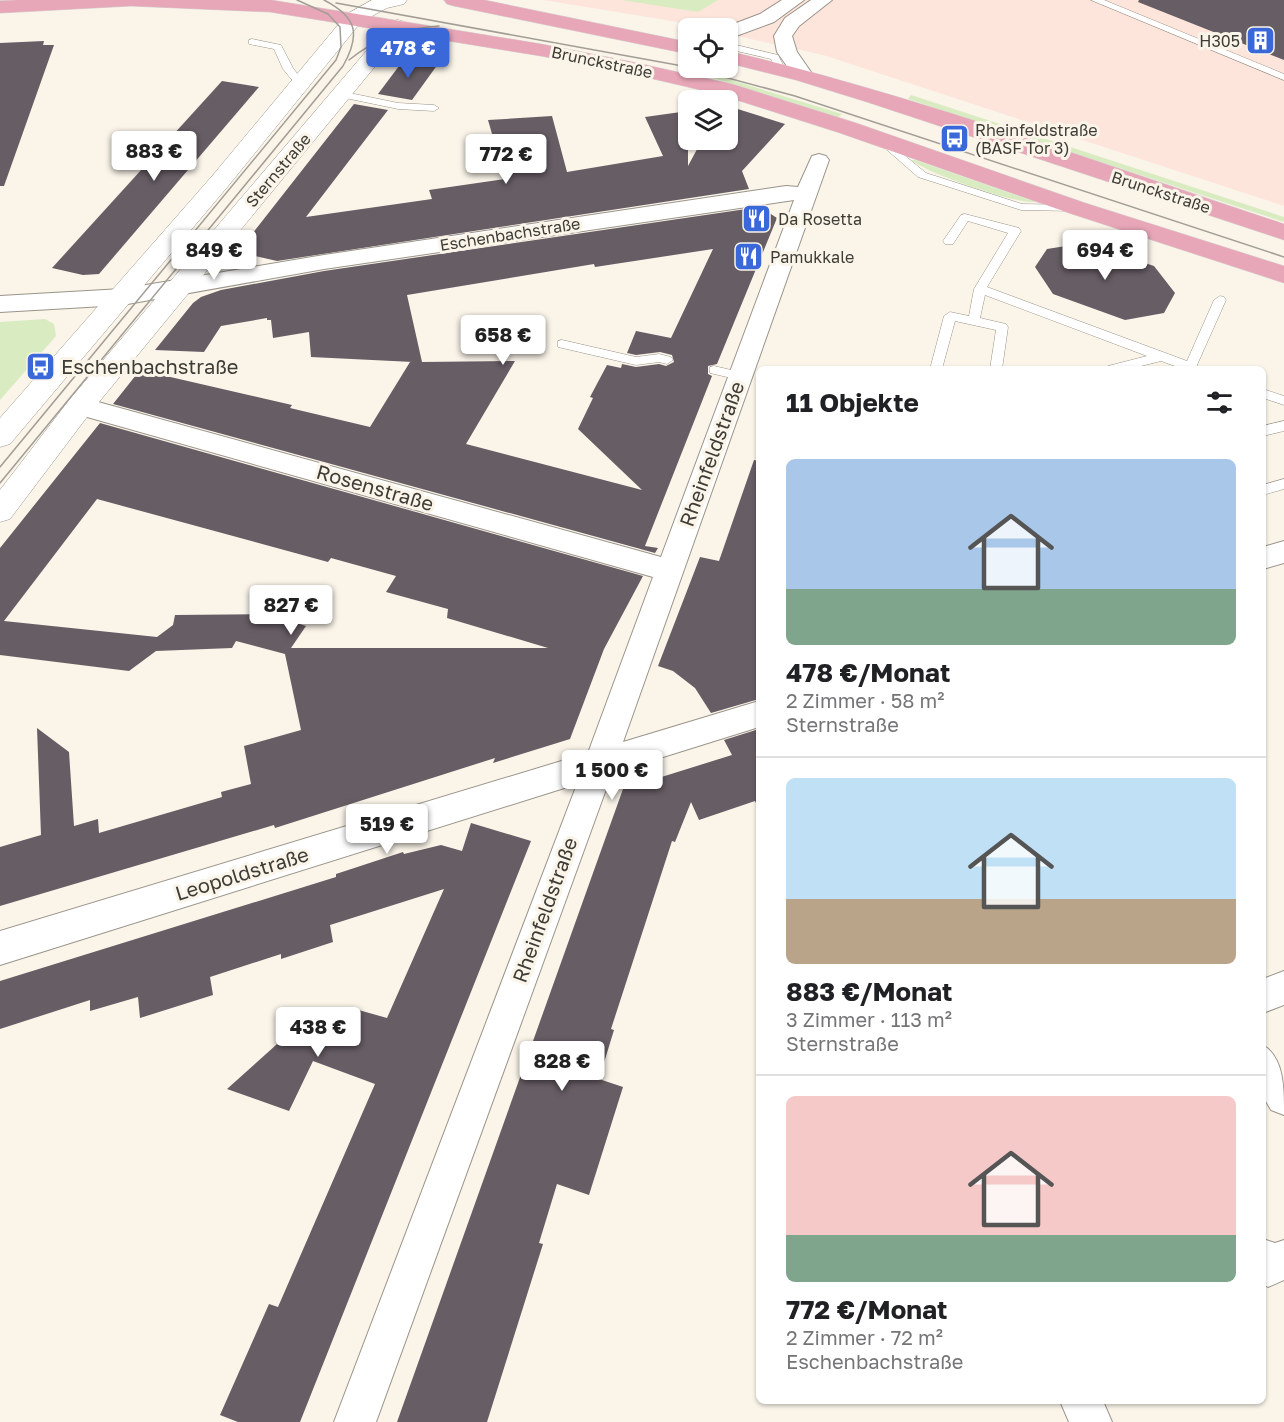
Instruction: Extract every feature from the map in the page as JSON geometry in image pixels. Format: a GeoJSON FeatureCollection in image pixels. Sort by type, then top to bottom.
{"type":"FeatureCollection","features":[{"type":"Feature","properties":{"kind":"main road","name":"Brunckstraße"},"geometry":{"type":"LineString","coordinates":[[0,7],[131,0],[270,6],[541,50],[724,89],[1284,275]]}},
{"type":"Feature","properties":{"kind":"main road"},"geometry":{"type":"LineString","coordinates":[[354,18],[380,4],[397,0]]}},
{"type":"Feature","properties":{"kind":"main road","name":"Brunckstraße"},"geometry":{"type":"LineString","coordinates":[[454,0],[678,44]]}},
{"type":"Feature","properties":{"kind":"main road","name":"Sternstraße"},"geometry":{"type":"LineString","coordinates":[[0,437],[122,297],[354,18]]}},
{"type":"Feature","properties":{"kind":"main road","name":"Sternstraße"},"geometry":{"type":"LineString","coordinates":[[0,511],[80,406],[398,26]]}},
{"type":"Feature","properties":{"kind":"main road","name":"Brunckstraße"},"geometry":{"type":"LineString","coordinates":[[738,59],[791,72],[1284,232]]}},
{"type":"Feature","properties":{"kind":"street"},"geometry":{"type":"LineString","coordinates":[[738,29],[766,18],[795,0]]}},
{"type":"Feature","properties":{"kind":"street"},"geometry":{"type":"LineString","coordinates":[[791,72],[783,36],[792,22],[823,0]]}},
{"type":"Feature","properties":{"kind":"street","name":"Rheinfeldstraße"},"geometry":{"type":"LineString","coordinates":[[355,1422],[670,571],[727,373],[819,160]]}},
{"type":"Feature","properties":{"kind":"street","name":"Eschenbachstraße"},"geometry":{"type":"LineString","coordinates":[[0,304],[122,297],[182,285],[786,193],[805,194]]}},
{"type":"Feature","properties":{"kind":"street","name":"Rosenstraße"},"geometry":{"type":"LineString","coordinates":[[80,406],[670,571]]}},
{"type":"Feature","properties":{"kind":"street"},"geometry":{"type":"LineString","coordinates":[[1266,557],[1284,552]]}},
{"type":"Feature","properties":{"kind":"street","name":"Leopoldstraße"},"geometry":{"type":"LineString","coordinates":[[0,948],[756,715]]}},
{"type":"Feature","properties":{"kind":"street"},"geometry":{"type":"LineString","coordinates":[[1266,995],[1284,988]]}},
{"type":"Feature","properties":{"kind":"street"},"geometry":{"type":"LineString","coordinates":[[1266,1068],[1284,1097]]}},
{"type":"Feature","properties":{"kind":"street"},"geometry":{"type":"LineString","coordinates":[[1266,1263],[1268,1267],[1284,1259]]}},
{"type":"Feature","properties":{"kind":"street"},"geometry":{"type":"LineString","coordinates":[[1082,1404],[1091,1422]]}},
{"type":"Feature","properties":{"kind":"lane"},"geometry":{"type":"LineString","coordinates":[[1096,0],[1284,77]]}},
{"type":"Feature","properties":{"kind":"lane"},"geometry":{"type":"LineString","coordinates":[[252,42],[278,46],[288,69],[300,84]]}},
{"type":"Feature","properties":{"kind":"lane"},"geometry":{"type":"LineString","coordinates":[[738,48],[775,57],[791,72]]}},
{"type":"Feature","properties":{"kind":"lane"},"geometry":{"type":"LineString","coordinates":[[340,94],[398,106],[434,108]]}},
{"type":"Feature","properties":{"kind":"lane"},"geometry":{"type":"LineString","coordinates":[[949,241],[965,218],[1015,231],[980,289],[974,321]]}},
{"type":"Feature","properties":{"kind":"lane"},"geometry":{"type":"LineString","coordinates":[[980,289],[1187,366]]}},
{"type":"Feature","properties":{"kind":"lane"},"geometry":{"type":"LineString","coordinates":[[1194,366],[1220,300]]}},
{"type":"Feature","properties":{"kind":"lane"},"geometry":{"type":"LineString","coordinates":[[937,366],[950,316],[1002,327],[996,366]]}},
{"type":"Feature","properties":{"kind":"lane"},"geometry":{"type":"LineString","coordinates":[[562,344],[636,361],[659,358],[667,360]]}},
{"type":"Feature","properties":{"kind":"lane"},"geometry":{"type":"LineString","coordinates":[[1124,366],[1160,357]]}},
{"type":"Feature","properties":{"kind":"lane"},"geometry":{"type":"LineString","coordinates":[[1266,394],[1284,402]]}},
{"type":"Feature","properties":{"kind":"lane"},"geometry":{"type":"LineString","coordinates":[[1266,430],[1284,426]]}},
{"type":"Feature","properties":{"kind":"lane"},"geometry":{"type":"LineString","coordinates":[[1266,489],[1284,484]]}},
{"type":"Feature","properties":{"kind":"shaded area"},"geometry":{"type":"Polygon","coordinates":[[[543,0],[1284,0],[1284,206],[823,55],[738,36],[738,18],[678,18],[678,23],[543,0]]]}},
{"type":"Feature","properties":{"kind":"green space"},"geometry":{"type":"Polygon","coordinates":[[[621,0],[718,0],[698,12],[621,0]]]}},
{"type":"Feature","properties":{"kind":"green space"},"geometry":{"type":"Polygon","coordinates":[[[713,78],[725,78],[842,114],[837,118],[713,78]]]}},
{"type":"Feature","properties":{"kind":"green space"},"geometry":{"type":"Polygon","coordinates":[[[911,95],[1284,217],[1284,222],[908,99],[911,95]]]}},
{"type":"Feature","properties":{"kind":"green space"},"geometry":{"type":"Polygon","coordinates":[[[911,160],[1036,202],[1010,198],[972,187],[935,173],[911,160]]]}},
{"type":"Feature","properties":{"kind":"green space"},"geometry":{"type":"Polygon","coordinates":[[[45,319],[54,324],[56,336],[0,400],[0,322],[45,319]]]}},
{"type":"Feature","properties":{"kind":"building","name":"H305"},"geometry":{"type":"Polygon","coordinates":[[[1139,0],[1284,0],[1284,60],[1138,2],[1139,0]]]}},
{"type":"Feature","properties":{"kind":"building"},"geometry":{"type":"Polygon","coordinates":[[[44,41],[43,45],[54,45],[4,186],[0,186],[0,43],[44,41]]]}},
{"type":"Feature","properties":{"kind":"building"},"geometry":{"type":"Polygon","coordinates":[[[405,58],[438,64],[412,100],[378,94],[405,58]]]}},
{"type":"Feature","properties":{"kind":"building"},"geometry":{"type":"Polygon","coordinates":[[[222,81],[259,87],[99,274],[83,275],[52,268],[222,81]]]}},
{"type":"Feature","properties":{"kind":"building"},"geometry":{"type":"Polygon","coordinates":[[[354,104],[388,110],[306,217],[432,199],[429,190],[505,179],[488,120],[552,116],[567,172],[663,156],[645,117],[678,112],[678,150],[688,150],[688,166],[697,150],[738,150],[738,109],[785,124],[742,171],[749,189],[277,261],[238,252],[354,104]]]}},
{"type":"Feature","properties":{"kind":"building"},"geometry":{"type":"Polygon","coordinates":[[[760,207],[777,218],[717,364],[708,366],[708,374],[712,376],[645,546],[658,548],[655,553],[113,404],[140,370],[292,405],[290,408],[370,427],[410,362],[413,362],[311,357],[309,332],[273,338],[271,320],[267,318],[221,326],[204,352],[155,350],[193,303],[201,297],[221,290],[324,271],[760,207]],[[713,249],[595,267],[594,264],[407,295],[422,362],[515,361],[466,444],[642,490],[578,429],[593,398],[590,397],[607,365],[621,368],[622,364],[636,367],[659,364],[666,366],[674,362],[672,355],[660,352],[636,355],[627,353],[636,331],[671,338],[713,249]]]}},
{"type":"Feature","properties":{"kind":"building"},"geometry":{"type":"Polygon","coordinates":[[[1085,243],[1154,266],[1175,293],[1164,313],[1125,320],[1053,294],[1035,267],[1047,249],[1085,243]]]}},
{"type":"Feature","properties":{"kind":"building"},"geometry":{"type":"Polygon","coordinates":[[[100,423],[643,576],[604,649],[570,739],[493,763],[495,758],[275,828],[274,825],[0,906],[0,847],[41,835],[37,728],[69,752],[74,826],[98,819],[99,833],[222,797],[221,792],[251,784],[244,746],[301,730],[285,654],[236,641],[232,648],[156,651],[129,671],[0,655],[0,548],[100,423]],[[97,499],[4,621],[157,637],[173,625],[175,615],[269,614],[306,626],[291,648],[548,648],[447,618],[448,609],[386,592],[396,576],[331,558],[328,562],[97,499]]]}},
{"type":"Feature","properties":{"kind":"building"},"geometry":{"type":"Polygon","coordinates":[[[754,460],[756,460],[756,700],[711,713],[695,688],[673,671],[658,666],[700,557],[719,561],[754,460]]]}},
{"type":"Feature","properties":{"kind":"building"},"geometry":{"type":"Polygon","coordinates":[[[756,730],[756,803],[755,801],[699,820],[691,802],[675,842],[672,841],[611,1029],[614,1030],[599,1079],[623,1087],[589,1195],[557,1184],[539,1243],[543,1244],[487,1422],[397,1422],[623,789],[732,755],[724,740],[756,730]]]}},
{"type":"Feature","properties":{"kind":"building"},"geometry":{"type":"Polygon","coordinates":[[[471,823],[531,841],[300,1422],[238,1422],[220,1415],[269,1304],[278,1307],[375,1084],[313,1061],[289,1111],[227,1089],[306,1018],[339,1027],[348,1007],[387,1018],[444,889],[330,925],[333,942],[281,959],[281,954],[210,977],[213,995],[140,1018],[138,997],[90,1011],[90,1000],[0,1029],[0,981],[336,877],[336,874],[403,852],[404,854],[441,845],[462,851],[471,823]]]}},
{"type":"Feature","properties":{"kind":"tram line"},"geometry":{"type":"LineString","coordinates":[[0,467],[336,60],[341,47],[340,27],[328,14],[297,0]]}},
{"type":"Feature","properties":{"kind":"tram line"},"geometry":{"type":"LineString","coordinates":[[0,483],[343,66],[352,45],[353,27],[343,13],[324,0]]}},
{"type":"Feature","properties":{"kind":"tram line"},"geometry":{"type":"LineString","coordinates":[[336,3],[678,65]]}},
{"type":"Feature","properties":{"kind":"tram line"},"geometry":{"type":"LineString","coordinates":[[349,60],[380,40],[414,29],[439,26]]}},
{"type":"Feature","properties":{"kind":"tram line"},"geometry":{"type":"LineString","coordinates":[[728,78],[795,96],[1284,257]]}},
{"type":"Feature","properties":{"kind":"place","name":"H305"},"geometry":{"type":"Point","coordinates":[1261,41]}},
{"type":"Feature","properties":{"kind":"place","name":"Rheinfeldstraße (BASF Tor 3)"},"geometry":{"type":"Point","coordinates":[954,139]}},
{"type":"Feature","properties":{"kind":"place","name":"Da Rosetta"},"geometry":{"type":"Point","coordinates":[757,219]}},
{"type":"Feature","properties":{"kind":"place","name":"Pamukkale"},"geometry":{"type":"Point","coordinates":[749,257]}},
{"type":"Feature","properties":{"kind":"place","name":"Eschenbachstraße"},"geometry":{"type":"Point","coordinates":[40,367]}}]}
